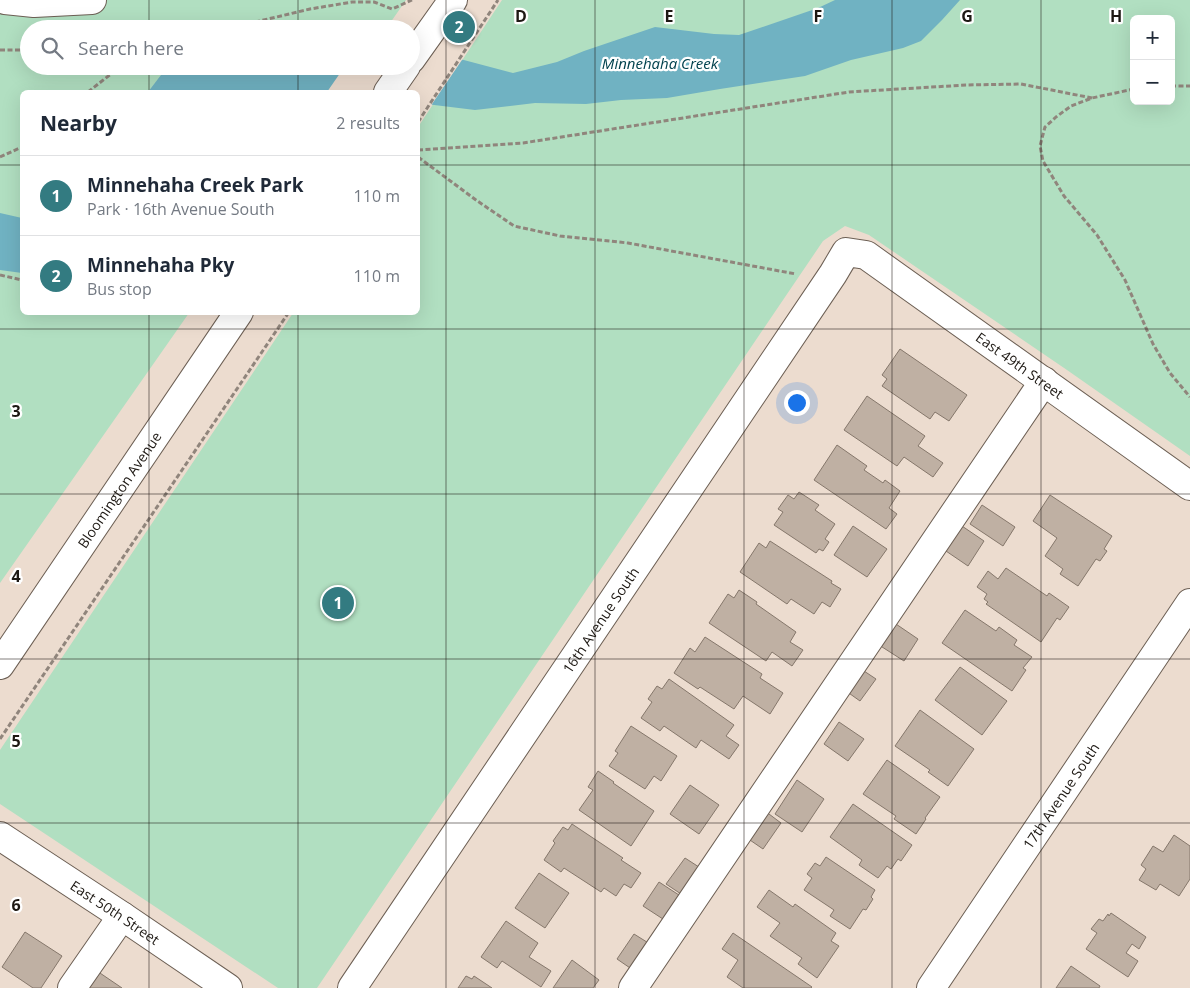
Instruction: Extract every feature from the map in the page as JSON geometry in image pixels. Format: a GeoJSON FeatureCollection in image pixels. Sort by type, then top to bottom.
{"type":"FeatureCollection","features":[{"type":"Feature","properties":{"kind":"street"},"geometry":{"type":"LineString","coordinates":[[4,0],[34,4],[92,0]]}},
{"type":"Feature","properties":{"kind":"street"},"geometry":{"type":"LineString","coordinates":[[420,45],[452,0]]}},
{"type":"Feature","properties":{"kind":"street"},"geometry":{"type":"LineString","coordinates":[[389,90],[400,75]]}},
{"type":"Feature","properties":{"kind":"street","name":"East 49th Street"},"geometry":{"type":"LineString","coordinates":[[846,252],[866,255],[1190,486]]}},
{"type":"Feature","properties":{"kind":"street","name":"16th Avenue South"},"geometry":{"type":"LineString","coordinates":[[352,988],[846,252]]}},
{"type":"Feature","properties":{"kind":"street","name":"Bloomington Avenue"},"geometry":{"type":"LineString","coordinates":[[0,665],[237,315]]}},
{"type":"Feature","properties":{"kind":"street"},"geometry":{"type":"LineString","coordinates":[[633,988],[1044,381]]}},
{"type":"Feature","properties":{"kind":"street","name":"17th Avenue South"},"geometry":{"type":"LineString","coordinates":[[931,988],[1190,603]]}},
{"type":"Feature","properties":{"kind":"street","name":"East 50th Street"},"geometry":{"type":"LineString","coordinates":[[0,836],[228,988]]}},
{"type":"Feature","properties":{"kind":"street"},"geometry":{"type":"LineString","coordinates":[[72,988],[122,916]]}},
{"type":"Feature","properties":{"kind":"path"},"geometry":{"type":"LineString","coordinates":[[264,20],[310,9],[352,2],[374,2],[392,9],[412,0]]}},
{"type":"Feature","properties":{"kind":"path"},"geometry":{"type":"LineString","coordinates":[[420,119],[498,0]]}},
{"type":"Feature","properties":{"kind":"path"},"geometry":{"type":"LineString","coordinates":[[0,50],[20,50]]}},
{"type":"Feature","properties":{"kind":"path"},"geometry":{"type":"LineString","coordinates":[[91,90],[110,75]]}},
{"type":"Feature","properties":{"kind":"path"},"geometry":{"type":"LineString","coordinates":[[420,150],[522,143],[849,92],[966,84],[1021,84],[1092,98]]}},
{"type":"Feature","properties":{"kind":"path"},"geometry":{"type":"LineString","coordinates":[[1175,86],[1190,86]]}},
{"type":"Feature","properties":{"kind":"path"},"geometry":{"type":"LineString","coordinates":[[1130,90],[1092,98],[1071,106],[1045,127],[1040,146],[1043,161],[1064,196],[1097,235],[1125,280],[1170,373],[1190,397]]}},
{"type":"Feature","properties":{"kind":"path"},"geometry":{"type":"LineString","coordinates":[[0,157],[20,148]]}},
{"type":"Feature","properties":{"kind":"path"},"geometry":{"type":"LineString","coordinates":[[420,159],[514,226],[560,236],[628,243],[798,274]]}},
{"type":"Feature","properties":{"kind":"path"},"geometry":{"type":"LineString","coordinates":[[0,275],[20,280]]}},
{"type":"Feature","properties":{"kind":"path"},"geometry":{"type":"LineString","coordinates":[[0,739],[287,315]]}},
{"type":"Feature","properties":{"kind":"green space"},"geometry":{"type":"Polygon","coordinates":[[[0,0],[406,0],[392,20],[20,20],[20,75],[354,75],[343,90],[20,90],[20,315],[188,315],[0,583],[0,0]]]}},
{"type":"Feature","properties":{"kind":"green space"},"geometry":{"type":"Polygon","coordinates":[[[502,0],[1190,0],[1190,456],[869,235],[845,226],[823,241],[317,988],[278,988],[0,804],[0,750],[292,315],[420,315],[420,124],[502,0]]]}},
{"type":"Feature","properties":{"kind":"water","name":"Minnehaha Creek"},"geometry":{"type":"Polygon","coordinates":[[[835,0],[960,0],[921,41],[903,48],[851,60],[805,76],[667,98],[586,104],[535,103],[475,110],[420,103],[420,90],[150,90],[161,75],[420,75],[420,48],[513,73],[557,62],[655,27],[739,35],[818,8],[835,0]]]}},
{"type":"Feature","properties":{"kind":"water"},"geometry":{"type":"Polygon","coordinates":[[[0,213],[20,218],[20,273],[0,270],[0,213]]]}},
{"type":"Feature","properties":{"kind":"pier"},"geometry":{"type":"Polygon","coordinates":[[[420,46],[464,57],[430,107],[420,106],[420,90],[328,90],[339,75],[420,75],[420,46]]]}},
{"type":"Feature","properties":{"kind":"building"},"geometry":{"type":"Polygon","coordinates":[[[900,349],[967,395],[949,421],[935,412],[930,419],[882,386],[887,379],[882,375],[900,349]]]}},
{"type":"Feature","properties":{"kind":"building"},"geometry":{"type":"Polygon","coordinates":[[[867,396],[925,436],[918,446],[943,463],[933,477],[904,457],[897,466],[844,430],[867,396]]]}},
{"type":"Feature","properties":{"kind":"building"},"geometry":{"type":"Polygon","coordinates":[[[837,445],[867,466],[864,470],[883,483],[885,480],[900,491],[889,508],[897,514],[886,529],[814,480],[837,445]]]}},
{"type":"Feature","properties":{"kind":"building"},"geometry":{"type":"Polygon","coordinates":[[[799,492],[819,505],[815,510],[835,524],[825,539],[829,542],[823,551],[819,549],[816,553],[774,525],[783,512],[778,509],[788,495],[794,499],[799,492]]]}},
{"type":"Feature","properties":{"kind":"building"},"geometry":{"type":"Polygon","coordinates":[[[1050,495],[1112,536],[1104,549],[1107,551],[1100,561],[1096,559],[1078,586],[1060,574],[1063,569],[1045,556],[1057,538],[1033,521],[1050,495]]]}},
{"type":"Feature","properties":{"kind":"building"},"geometry":{"type":"Polygon","coordinates":[[[982,505],[1015,527],[1003,546],[970,524],[982,505]]]}},
{"type":"Feature","properties":{"kind":"building"},"geometry":{"type":"Polygon","coordinates":[[[959,524],[984,541],[968,566],[943,549],[959,524]]]}},
{"type":"Feature","properties":{"kind":"building"},"geometry":{"type":"Polygon","coordinates":[[[853,526],[887,549],[867,577],[834,555],[853,526]]]}},
{"type":"Feature","properties":{"kind":"building"},"geometry":{"type":"Polygon","coordinates":[[[770,541],[832,581],[831,583],[841,589],[830,607],[822,602],[814,614],[791,599],[787,604],[740,572],[759,543],[766,548],[770,541]]]}},
{"type":"Feature","properties":{"kind":"building"},"geometry":{"type":"Polygon","coordinates":[[[1006,568],[1047,596],[1049,593],[1069,607],[1060,620],[1057,618],[1041,642],[986,604],[988,602],[984,599],[987,594],[977,587],[988,571],[998,579],[1006,568]]]}},
{"type":"Feature","properties":{"kind":"building"},"geometry":{"type":"Polygon","coordinates":[[[739,590],[796,632],[790,642],[803,650],[792,666],[772,652],[766,661],[709,623],[728,594],[734,598],[739,590]]]}},
{"type":"Feature","properties":{"kind":"building"},"geometry":{"type":"Polygon","coordinates":[[[965,610],[996,631],[999,627],[1017,640],[1014,645],[1032,657],[1023,668],[1026,670],[1012,691],[942,643],[965,610]]]}},
{"type":"Feature","properties":{"kind":"building"},"geometry":{"type":"Polygon","coordinates":[[[893,622],[918,639],[904,661],[879,645],[893,622]]]}},
{"type":"Feature","properties":{"kind":"building"},"geometry":{"type":"Polygon","coordinates":[[[705,637],[762,674],[760,678],[783,693],[770,714],[743,696],[734,709],[674,673],[690,648],[695,652],[705,637]]]}},
{"type":"Feature","properties":{"kind":"building"},"geometry":{"type":"Polygon","coordinates":[[[960,667],[1007,701],[982,735],[935,700],[960,667]]]}},
{"type":"Feature","properties":{"kind":"building"},"geometry":{"type":"Polygon","coordinates":[[[861,669],[876,679],[860,701],[846,691],[861,669]]]}},
{"type":"Feature","properties":{"kind":"building"},"geometry":{"type":"Polygon","coordinates":[[[669,679],[734,725],[726,736],[739,745],[729,759],[701,740],[696,748],[664,726],[660,731],[641,718],[652,702],[648,699],[657,686],[662,689],[669,679]]]}},
{"type":"Feature","properties":{"kind":"building"},"geometry":{"type":"Polygon","coordinates":[[[920,710],[974,749],[948,786],[928,772],[930,770],[895,746],[920,710]]]}},
{"type":"Feature","properties":{"kind":"building"},"geometry":{"type":"Polygon","coordinates":[[[839,722],[864,739],[848,761],[824,744],[839,722]]]}},
{"type":"Feature","properties":{"kind":"building"},"geometry":{"type":"Polygon","coordinates":[[[631,726],[677,756],[661,781],[654,776],[645,789],[609,766],[618,753],[615,751],[631,726]]]}},
{"type":"Feature","properties":{"kind":"building"},"geometry":{"type":"Polygon","coordinates":[[[887,760],[940,797],[916,834],[894,819],[896,816],[863,794],[887,760]]]}},
{"type":"Feature","properties":{"kind":"building"},"geometry":{"type":"Polygon","coordinates":[[[598,771],[654,811],[631,846],[579,810],[593,790],[588,787],[598,771]]]}},
{"type":"Feature","properties":{"kind":"building"},"geometry":{"type":"Polygon","coordinates":[[[797,780],[824,799],[802,832],[775,814],[797,780]]]}},
{"type":"Feature","properties":{"kind":"building"},"geometry":{"type":"Polygon","coordinates":[[[690,785],[719,805],[699,834],[670,814],[690,785]]]}},
{"type":"Feature","properties":{"kind":"building"},"geometry":{"type":"Polygon","coordinates":[[[853,804],[912,845],[901,861],[898,859],[891,869],[887,866],[878,878],[859,865],[862,860],[830,837],[853,804]]]}},
{"type":"Feature","properties":{"kind":"building"},"geometry":{"type":"Polygon","coordinates":[[[765,811],[781,823],[763,849],[747,838],[765,811]]]}},
{"type":"Feature","properties":{"kind":"building"},"geometry":{"type":"Polygon","coordinates":[[[572,824],[623,858],[621,860],[641,873],[631,888],[624,884],[616,896],[604,888],[601,892],[564,868],[561,872],[544,860],[555,843],[553,841],[563,827],[568,830],[572,824]]]}},
{"type":"Feature","properties":{"kind":"building"},"geometry":{"type":"Polygon","coordinates":[[[1174,835],[1190,846],[1190,879],[1179,896],[1160,884],[1156,890],[1139,880],[1146,869],[1141,865],[1153,846],[1163,852],[1174,835]]]}},
{"type":"Feature","properties":{"kind":"building"},"geometry":{"type":"Polygon","coordinates":[[[826,857],[875,890],[871,897],[873,899],[866,910],[863,909],[850,929],[830,916],[834,910],[804,890],[812,878],[807,874],[815,863],[820,866],[826,857]]]}},
{"type":"Feature","properties":{"kind":"building"},"geometry":{"type":"Polygon","coordinates":[[[685,858],[702,869],[684,896],[666,884],[685,858]]]}},
{"type":"Feature","properties":{"kind":"building"},"geometry":{"type":"Polygon","coordinates":[[[539,873],[569,893],[545,928],[515,908],[539,873]]]}},
{"type":"Feature","properties":{"kind":"building"},"geometry":{"type":"Polygon","coordinates":[[[659,882],[682,897],[666,921],[643,906],[659,882]]]}},
{"type":"Feature","properties":{"kind":"building"},"geometry":{"type":"Polygon","coordinates":[[[769,890],[793,907],[795,904],[836,933],[831,941],[839,946],[817,978],[798,964],[802,958],[770,936],[780,923],[757,907],[769,890]]]}},
{"type":"Feature","properties":{"kind":"building"},"geometry":{"type":"Polygon","coordinates":[[[1111,913],[1146,937],[1139,949],[1132,944],[1126,953],[1138,961],[1128,977],[1086,949],[1097,933],[1091,929],[1099,919],[1103,921],[1111,913]]]}},
{"type":"Feature","properties":{"kind":"building"},"geometry":{"type":"Polygon","coordinates":[[[506,921],[538,943],[529,957],[551,971],[541,987],[502,961],[497,968],[481,957],[506,921]]]}},
{"type":"Feature","properties":{"kind":"building"},"geometry":{"type":"Polygon","coordinates":[[[25,932],[62,956],[41,988],[33,988],[2,967],[25,932]]]}},
{"type":"Feature","properties":{"kind":"building"},"geometry":{"type":"Polygon","coordinates":[[[733,933],[812,987],[743,988],[727,977],[738,960],[722,949],[733,933]]]}},
{"type":"Feature","properties":{"kind":"building"},"geometry":{"type":"Polygon","coordinates":[[[634,934],[650,944],[633,970],[617,959],[634,934]]]}},
{"type":"Feature","properties":{"kind":"building"},"geometry":{"type":"Polygon","coordinates":[[[572,960],[599,980],[593,988],[553,988],[572,960]]]}},
{"type":"Feature","properties":{"kind":"building"},"geometry":{"type":"Polygon","coordinates":[[[1071,966],[1100,986],[1099,988],[1056,988],[1071,966]]]}},
{"type":"Feature","properties":{"kind":"building"},"geometry":{"type":"Polygon","coordinates":[[[97,971],[122,988],[85,988],[97,971]]]}},
{"type":"Feature","properties":{"kind":"building"},"geometry":{"type":"Polygon","coordinates":[[[466,976],[472,979],[474,976],[492,988],[458,988],[466,976]]]}},
{"type":"Feature","properties":{"kind":"place","name":"Minnehaha Pky"},"geometry":{"type":"Point","coordinates":[459,27]}},
{"type":"Feature","properties":{"kind":"place","name":"Minnehaha Creek Park"},"geometry":{"type":"Point","coordinates":[338,603]}}]}
